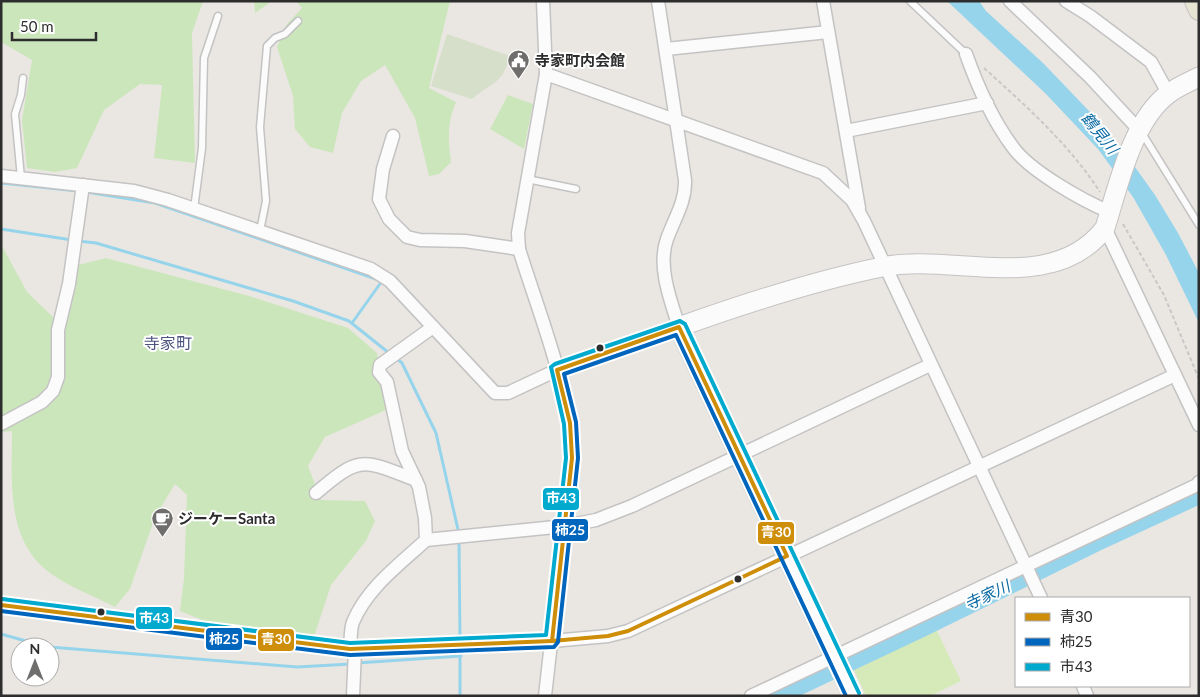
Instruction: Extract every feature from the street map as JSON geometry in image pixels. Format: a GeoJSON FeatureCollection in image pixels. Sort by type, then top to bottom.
{"type":"FeatureCollection","features":[{"type":"Feature","properties":{"kind":"main road"},"geometry":{"type":"LineString","coordinates":[[1195,1],[1199,10]]}},
{"type":"Feature","properties":{"kind":"street"},"geometry":{"type":"LineString","coordinates":[[543,1],[546,74],[518,233],[519,249],[557,370],[572,441],[565,526],[545,696]]}},
{"type":"Feature","properties":{"kind":"street"},"geometry":{"type":"LineString","coordinates":[[658,1],[677,120],[686,192],[666,241],[664,262],[668,289],[679,327],[852,696]]}},
{"type":"Feature","properties":{"kind":"street"},"geometry":{"type":"LineString","coordinates":[[823,1],[861,215]]}},
{"type":"Feature","properties":{"kind":"street"},"geometry":{"type":"LineString","coordinates":[[1010,1],[1090,77],[1138,132]]}},
{"type":"Feature","properties":{"kind":"street"},"geometry":{"type":"LineString","coordinates":[[1066,1],[1090,16],[1151,62],[1168,93]]}},
{"type":"Feature","properties":{"kind":"street"},"geometry":{"type":"LineString","coordinates":[[666,50],[828,32]]}},
{"type":"Feature","properties":{"kind":"street"},"geometry":{"type":"LineString","coordinates":[[966,54],[987,103],[1012,147],[1064,187],[1108,210],[1175,376],[1199,425]]}},
{"type":"Feature","properties":{"kind":"street"},"geometry":{"type":"LineString","coordinates":[[546,74],[823,173],[846,193],[861,215],[1041,597]]}},
{"type":"Feature","properties":{"kind":"street"},"geometry":{"type":"LineString","coordinates":[[1,176],[134,192],[194,209],[371,270],[390,281],[494,393],[508,393],[557,370],[794,288],[884,266],[920,264],[1030,267],[1066,257],[1098,237],[1138,132],[1154,108],[1168,93],[1199,77]]}},
{"type":"Feature","properties":{"kind":"street"},"geometry":{"type":"LineString","coordinates":[[846,131],[987,103]]}},
{"type":"Feature","properties":{"kind":"street"},"geometry":{"type":"LineString","coordinates":[[393,136],[383,170],[379,199],[389,220],[407,237],[420,240],[465,241],[519,249]]}},
{"type":"Feature","properties":{"kind":"street"},"geometry":{"type":"LineString","coordinates":[[1,424],[42,402],[53,391],[58,377],[58,330],[69,284],[83,185]]}},
{"type":"Feature","properties":{"kind":"street"},"geometry":{"type":"LineString","coordinates":[[426,540],[425,518],[419,488],[402,451],[387,382],[379,372],[380,365],[433,327]]}},
{"type":"Feature","properties":{"kind":"street"},"geometry":{"type":"LineString","coordinates":[[353,696],[353,624],[364,602],[383,580],[426,540],[565,526],[596,520],[632,506],[930,365]]}},
{"type":"Feature","properties":{"kind":"street"},"geometry":{"type":"LineString","coordinates":[[1,605],[353,650],[552,642],[608,636],[628,631],[978,466],[1175,376]]}},
{"type":"Feature","properties":{"kind":"street"},"geometry":{"type":"LineString","coordinates":[[316,492],[338,474],[356,464],[373,464],[416,480]]}},
{"type":"Feature","properties":{"kind":"street"},"geometry":{"type":"LineString","coordinates":[[751,696],[837,662],[1028,571],[1197,485],[1199,482]]}},
{"type":"Feature","properties":{"kind":"lane"},"geometry":{"type":"LineString","coordinates":[[910,1],[966,54]]}},
{"type":"Feature","properties":{"kind":"lane"},"geometry":{"type":"LineString","coordinates":[[194,209],[202,148],[204,58],[218,16]]}},
{"type":"Feature","properties":{"kind":"lane"},"geometry":{"type":"LineString","coordinates":[[260,231],[266,201],[260,127],[267,46],[275,38],[285,34],[298,22]]}},
{"type":"Feature","properties":{"kind":"lane"},"geometry":{"type":"LineString","coordinates":[[21,178],[15,114],[21,95],[23,78]]}},
{"type":"Feature","properties":{"kind":"lane"},"geometry":{"type":"LineString","coordinates":[[1138,132],[1199,225]]}},
{"type":"Feature","properties":{"kind":"lane"},"geometry":{"type":"LineString","coordinates":[[528,179],[576,189]]}},
{"type":"Feature","properties":{"kind":"path"},"geometry":{"type":"LineString","coordinates":[[981,65],[1046,126],[1090,177],[1108,210],[1118,216],[1164,295],[1199,379]]}},
{"type":"Feature","properties":{"kind":"green space"},"geometry":{"type":"Polygon","coordinates":[[[1,1],[203,1],[192,33],[195,163],[154,158],[162,85],[140,84],[104,110],[77,168],[55,172],[27,168],[22,120],[32,60],[1,42],[1,1]]]}},
{"type":"Feature","properties":{"kind":"green space"},"geometry":{"type":"Polygon","coordinates":[[[254,1],[272,1],[255,13],[254,1]]]}},
{"type":"Feature","properties":{"kind":"green space"},"geometry":{"type":"Polygon","coordinates":[[[296,1],[450,1],[429,88],[456,102],[449,131],[451,162],[439,174],[429,176],[415,118],[385,65],[361,81],[342,113],[333,153],[310,147],[295,129],[293,96],[277,47],[287,24],[302,8],[296,1]]]}},
{"type":"Feature","properties":{"kind":"green space"},"geometry":{"type":"Polygon","coordinates":[[[447,34],[510,56],[500,78],[472,99],[431,86],[447,34]]]}},
{"type":"Feature","properties":{"kind":"green space"},"geometry":{"type":"Polygon","coordinates":[[[508,95],[533,104],[524,149],[490,129],[508,95]]]}},
{"type":"Feature","properties":{"kind":"green space"},"geometry":{"type":"Polygon","coordinates":[[[1,244],[27,292],[54,318],[78,265],[106,258],[249,296],[348,328],[377,353],[386,410],[325,437],[308,466],[321,500],[365,501],[375,521],[366,541],[331,585],[313,640],[202,620],[180,611],[184,578],[187,495],[175,484],[155,517],[130,589],[115,607],[57,578],[35,559],[25,544],[14,508],[12,489],[12,431],[1,432],[1,244]]]}},
{"type":"Feature","properties":{"kind":"green space"},"geometry":{"type":"Polygon","coordinates":[[[936,629],[961,681],[930,696],[866,696],[853,668],[936,629]]]}},
{"type":"Feature","properties":{"kind":"water","name":"鶴見川"},"geometry":{"type":"Polygon","coordinates":[[[947,1],[979,1],[986,11],[1043,63],[1090,112],[1130,160],[1155,195],[1199,273],[1199,323],[1166,255],[1133,197],[1098,149],[1045,93],[947,1]]]}},
{"type":"Feature","properties":{"kind":"waterway"},"geometry":{"type":"LineString","coordinates":[[1,183],[78,191]]}},
{"type":"Feature","properties":{"kind":"waterway"},"geometry":{"type":"LineString","coordinates":[[86,192],[155,203],[382,281],[352,323]]}},
{"type":"Feature","properties":{"kind":"waterway"},"geometry":{"type":"LineString","coordinates":[[1,229],[72,240]]}},
{"type":"Feature","properties":{"kind":"waterway"},"geometry":{"type":"LineString","coordinates":[[78,241],[96,243],[293,301],[349,321],[389,353]]}},
{"type":"Feature","properties":{"kind":"waterway"},"geometry":{"type":"LineString","coordinates":[[396,358],[402,363],[436,433],[459,534]]}},
{"type":"Feature","properties":{"kind":"waterway","name":"寺家川"},"geometry":{"type":"LineString","coordinates":[[776,696],[1095,542],[1199,494]]}},
{"type":"Feature","properties":{"kind":"waterway"},"geometry":{"type":"LineString","coordinates":[[459,540],[460,641]]}},
{"type":"Feature","properties":{"kind":"waterway"},"geometry":{"type":"LineString","coordinates":[[1,634],[12,637]]}},
{"type":"Feature","properties":{"kind":"waterway"},"geometry":{"type":"LineString","coordinates":[[60,648],[297,667],[351,664]]}},
{"type":"Feature","properties":{"kind":"waterway"},"geometry":{"type":"LineString","coordinates":[[460,648],[460,696]]}},
{"type":"Feature","properties":{"kind":"waterway"},"geometry":{"type":"LineString","coordinates":[[357,663],[461,656]]}},
{"type":"Feature","properties":{"kind":"transit line","name":"市43"},"geometry":{"type":"LineString","coordinates":[[2,599],[350,643],[546,635],[566,458],[564,424],[551,367],[680,321],[685,324],[859,693]]}},
{"type":"Feature","properties":{"kind":"transit line","name":"青30"},"geometry":{"type":"LineString","coordinates":[[679,327],[787,556],[628,631],[608,636],[552,641],[572,458],[570,423],[557,370],[679,327]]}},
{"type":"Feature","properties":{"kind":"transit line","name":"柿25"},"geometry":{"type":"LineString","coordinates":[[1,611],[350,655],[554,647],[558,642],[578,458],[576,422],[564,374],[676,335],[846,696]]}},
{"type":"Feature","properties":{"kind":"transit line","name":"青30"},"geometry":{"type":"LineString","coordinates":[[1,605],[350,649],[552,641]]}},
{"type":"Feature","properties":{"kind":"place","name":"寺家町内会館"},"geometry":{"type":"Point","coordinates":[519,80]}},
{"type":"Feature","properties":{"kind":"place","name":"ジーケーSanta"},"geometry":{"type":"Point","coordinates":[162,538]}},
{"type":"Feature","properties":{"kind":"district","name":"寺家町"},"geometry":{"type":"Point","coordinates":[168,343]}}]}
